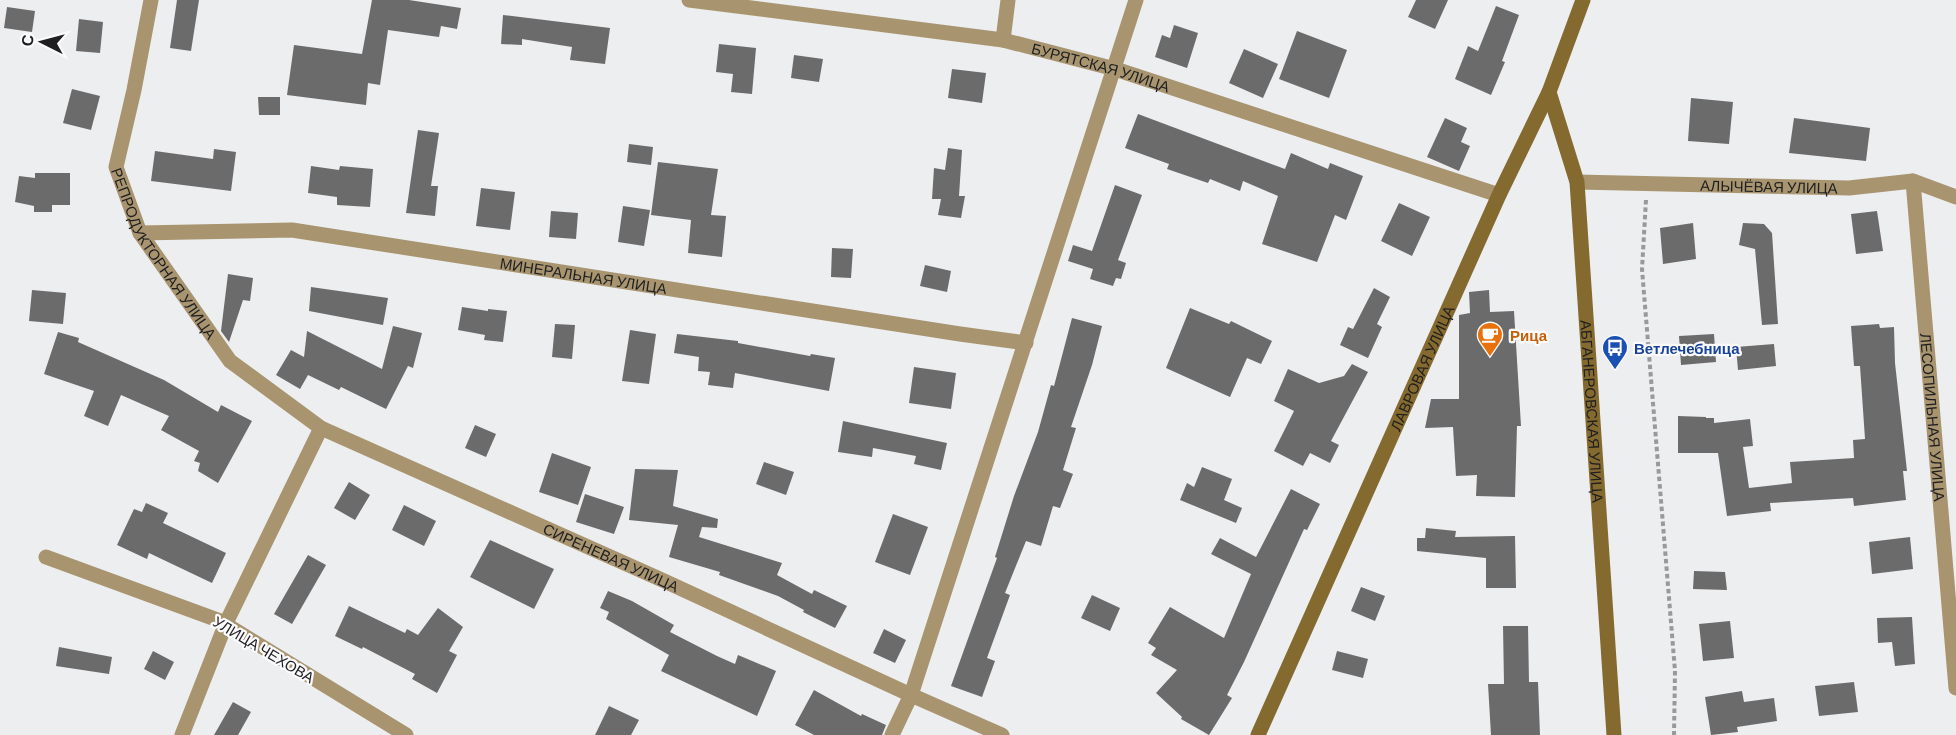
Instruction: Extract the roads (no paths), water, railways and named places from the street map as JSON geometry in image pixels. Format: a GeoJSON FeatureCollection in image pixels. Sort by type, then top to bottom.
{"type":"FeatureCollection","features":[{"type":"Feature","properties":{"kind":"street","name":"РЕПРОДУКТОРНАЯ УЛИЦА"},"geometry":{"type":"LineString","coordinates":[[151,0],[134,90],[116,167],[140,232],[230,361]]}},
{"type":"Feature","properties":{"kind":"street","name":"БУРЯТСКАЯ УЛИЦА"},"geometry":{"type":"LineString","coordinates":[[689,0],[1003,40],[1115,69],[1499,195]]}},
{"type":"Feature","properties":{"kind":"street"},"geometry":{"type":"LineString","coordinates":[[1003,40],[1008,0]]}},
{"type":"Feature","properties":{"kind":"street"},"geometry":{"type":"LineString","coordinates":[[892,735],[911,695],[1136,0]]}},
{"type":"Feature","properties":{"kind":"street","name":"ЛАВРОВАЯ УЛИЦА"},"geometry":{"type":"LineString","coordinates":[[1258,735],[1499,195],[1549,92],[1583,0]]}},
{"type":"Feature","properties":{"kind":"street","name":"АБГАНЕРОВСКАЯ УЛИЦА"},"geometry":{"type":"LineString","coordinates":[[1549,92],[1577,182],[1614,735]]}},
{"type":"Feature","properties":{"kind":"street","name":"АЛЫЧЁВАЯ УЛИЦА"},"geometry":{"type":"LineString","coordinates":[[1577,182],[1849,188],[1913,181],[1956,197]]}},
{"type":"Feature","properties":{"kind":"street","name":"ЛЕСОПИЛЬНАЯ УЛИЦА"},"geometry":{"type":"LineString","coordinates":[[1913,181],[1956,688]]}},
{"type":"Feature","properties":{"kind":"street","name":"МИНЕРАЛЬНАЯ УЛИЦА"},"geometry":{"type":"LineString","coordinates":[[140,232],[292,230],[1026,343]]}},
{"type":"Feature","properties":{"kind":"street","name":"СИРЕНЕВАЯ УЛИЦА"},"geometry":{"type":"LineString","coordinates":[[230,361],[321,428],[1002,735]]}},
{"type":"Feature","properties":{"kind":"street"},"geometry":{"type":"LineString","coordinates":[[182,735],[226,623],[321,428]]}},
{"type":"Feature","properties":{"kind":"street","name":"УЛИЦА ЧЕХОВА"},"geometry":{"type":"LineString","coordinates":[[46,557],[226,623],[406,735]]}},
{"type":"Feature","properties":{"kind":"place","name":"Рица"},"geometry":{"type":"Point","coordinates":[1490,358]}},
{"type":"Feature","properties":{"kind":"place","name":"Ветлечебница"},"geometry":{"type":"Point","coordinates":[1615,371]}}]}
